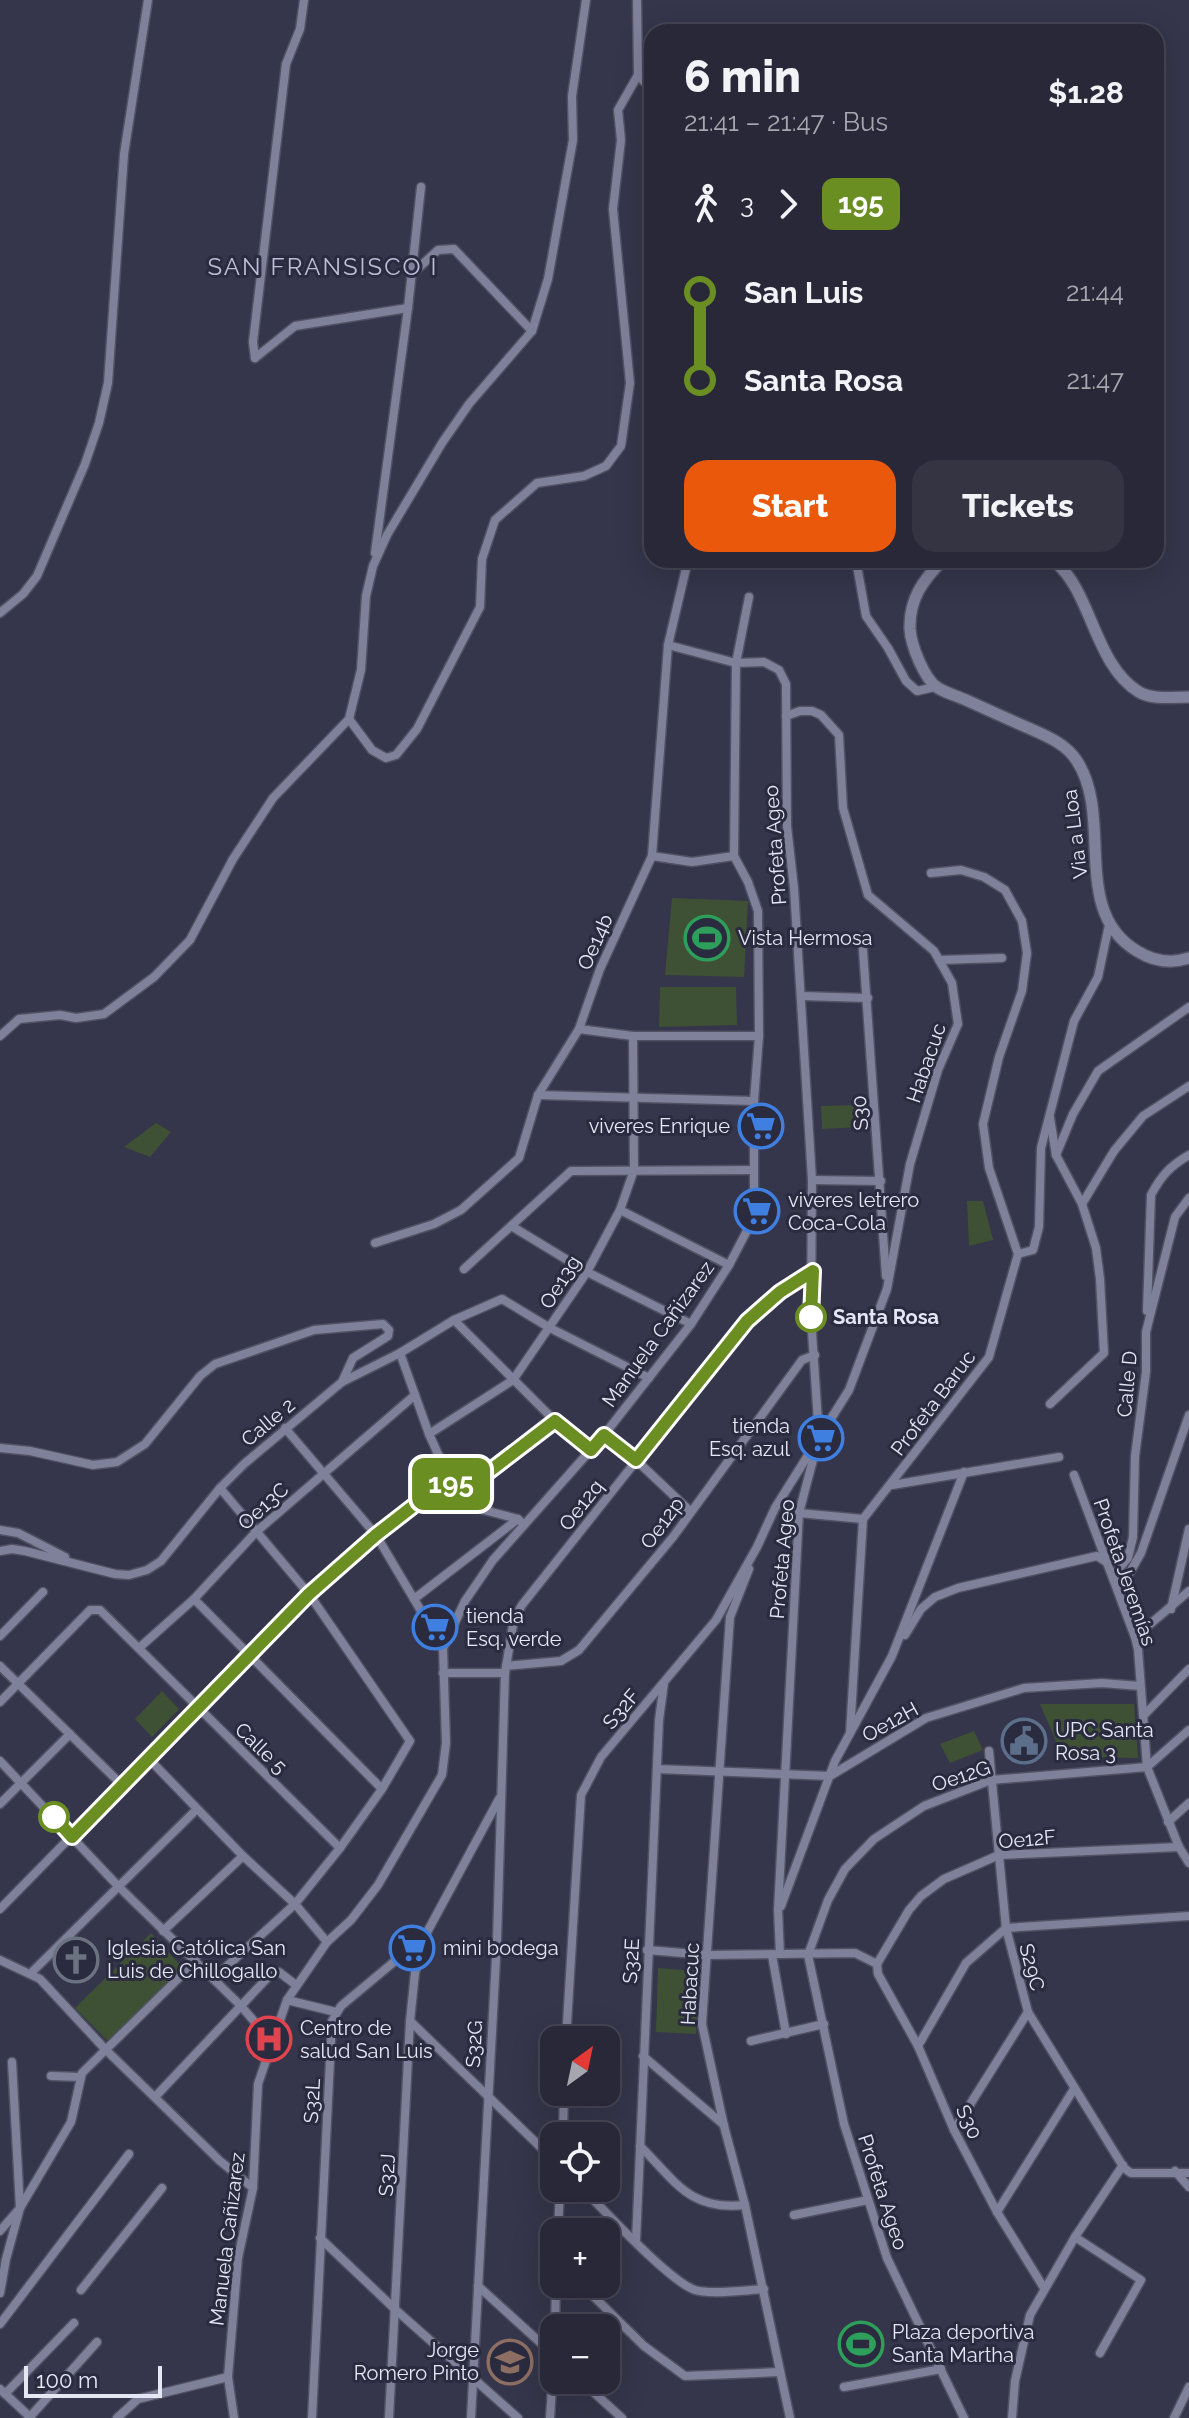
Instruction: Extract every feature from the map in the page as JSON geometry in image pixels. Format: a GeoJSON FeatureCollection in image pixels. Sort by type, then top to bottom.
{"type":"FeatureCollection","features":[{"type":"Feature","properties":{"kind":"street"},"geometry":{"type":"LineString","coordinates":[[0,613],[23,594],[37,576],[85,464],[99,423],[108,383],[124,154],[148,0]]}},
{"type":"Feature","properties":{"kind":"street"},"geometry":{"type":"LineString","coordinates":[[304,0],[300,29],[286,64],[253,342],[255,358],[295,326],[408,308]]}},
{"type":"Feature","properties":{"kind":"street"},"geometry":{"type":"LineString","coordinates":[[373,566],[387,535],[442,443],[469,404],[532,331],[548,279],[573,140],[572,96],[586,0]]}},
{"type":"Feature","properties":{"kind":"street"},"geometry":{"type":"LineString","coordinates":[[349,719],[372,750],[386,758],[396,755],[417,729],[480,607],[482,559],[495,520],[537,483],[584,476],[606,466],[621,446],[630,383],[613,209],[621,140],[618,110],[638,75],[637,0]]}},
{"type":"Feature","properties":{"kind":"street"},"geometry":{"type":"LineString","coordinates":[[638,75],[644,82]]}},
{"type":"Feature","properties":{"kind":"street"},"geometry":{"type":"LineString","coordinates":[[0,1036],[19,1019],[104,1014],[154,977],[190,940],[233,859],[273,798],[349,719],[361,670],[366,596],[373,566],[408,308],[421,187]]}},
{"type":"Feature","properties":{"kind":"street"},"geometry":{"type":"LineString","coordinates":[[412,274],[438,250],[454,249],[532,331]]}},
{"type":"Feature","properties":{"kind":"street","name":"Oe14b"},"geometry":{"type":"LineString","coordinates":[[375,1243],[434,1224],[461,1210],[519,1158],[538,1095],[579,1029],[600,969],[652,856],[668,645],[686,568]]}},
{"type":"Feature","properties":{"kind":"street"},"geometry":{"type":"LineString","coordinates":[[857,568],[866,616],[906,681],[917,691],[935,687],[910,639],[910,612],[917,590],[936,568]]}},
{"type":"Feature","properties":{"kind":"street"},"geometry":{"type":"LineString","coordinates":[[1060,568],[1074,585],[1104,650],[1120,673],[1139,692],[1189,697]]}},
{"type":"Feature","properties":{"kind":"street","name":"Manuela Cañizarez"},"geometry":{"type":"LineString","coordinates":[[234,2418],[228,2377],[238,2258],[253,2188],[258,2084],[287,2000],[327,1942],[351,1920],[378,1885],[442,1775],[446,1743],[443,1648],[465,1601],[521,1522],[604,1435],[691,1324],[729,1265],[750,1225],[759,1036],[758,911],[748,882],[734,856],[736,663],[749,597]]}},
{"type":"Feature","properties":{"kind":"street"},"geometry":{"type":"LineString","coordinates":[[668,645],[736,663]]}},
{"type":"Feature","properties":{"kind":"street","name":"Profeta Ageo"},"geometry":{"type":"LineString","coordinates":[[736,663],[764,662],[779,670],[786,684],[787,826],[794,888],[812,1180],[811,1317],[819,1437],[799,1513],[776,1954],[786,2034]]}},
{"type":"Feature","properties":{"kind":"street","name":"Via a Lloa"},"geometry":{"type":"LineString","coordinates":[[935,687],[1041,734],[1062,745],[1076,758],[1091,790],[1100,894],[1109,925]]}},
{"type":"Feature","properties":{"kind":"street","name":"Habacuc"},"geometry":{"type":"LineString","coordinates":[[786,716],[812,711],[821,715],[839,735],[843,808],[868,895],[934,951],[952,983],[958,1024],[938,1070],[910,1164],[887,1289],[849,1390],[819,1437]]}},
{"type":"Feature","properties":{"kind":"street"},"geometry":{"type":"LineString","coordinates":[[652,856],[692,862],[734,856]]}},
{"type":"Feature","properties":{"kind":"street"},"geometry":{"type":"LineString","coordinates":[[931,873],[961,870],[984,877],[1005,890],[1022,921],[1027,953],[1022,991],[999,1057],[983,1124],[989,1168],[1018,1254],[1033,1250],[1039,1227],[1041,1148],[1074,1021],[1098,977],[1109,925]]}},
{"type":"Feature","properties":{"kind":"street"},"geometry":{"type":"LineString","coordinates":[[1109,925],[1141,954],[1167,962],[1189,958]]}},
{"type":"Feature","properties":{"kind":"street","name":"S30"},"geometry":{"type":"LineString","coordinates":[[862,936],[887,1289]]}},
{"type":"Feature","properties":{"kind":"street"},"geometry":{"type":"LineString","coordinates":[[939,960],[1002,958]]}},
{"type":"Feature","properties":{"kind":"street"},"geometry":{"type":"LineString","coordinates":[[801,996],[868,998]]}},
{"type":"Feature","properties":{"kind":"street"},"geometry":{"type":"LineString","coordinates":[[1056,1155],[1073,1114],[1098,1071],[1189,1007]]}},
{"type":"Feature","properties":{"kind":"street"},"geometry":{"type":"LineString","coordinates":[[579,1029],[633,1036],[759,1036]]}},
{"type":"Feature","properties":{"kind":"street","name":"Oe13g"},"geometry":{"type":"LineString","coordinates":[[429,1434],[513,1380],[587,1272],[620,1210],[634,1170],[633,1036]]}},
{"type":"Feature","properties":{"kind":"street"},"geometry":{"type":"LineString","coordinates":[[1082,1204],[1114,1151],[1143,1116],[1189,1086]]}},
{"type":"Feature","properties":{"kind":"street"},"geometry":{"type":"LineString","coordinates":[[538,1095],[754,1101]]}},
{"type":"Feature","properties":{"kind":"street"},"geometry":{"type":"LineString","coordinates":[[1050,1114],[1056,1155],[1082,1204],[1096,1248],[1104,1353],[1050,1404]]}},
{"type":"Feature","properties":{"kind":"street"},"geometry":{"type":"LineString","coordinates":[[1146,1332],[1151,1195],[1172,1165],[1189,1155]]}},
{"type":"Feature","properties":{"kind":"street"},"geometry":{"type":"LineString","coordinates":[[464,1269],[571,1171],[753,1170]]}},
{"type":"Feature","properties":{"kind":"street"},"geometry":{"type":"LineString","coordinates":[[812,1180],[881,1181]]}},
{"type":"Feature","properties":{"kind":"street","name":"Calle D"},"geometry":{"type":"LineString","coordinates":[[1114,1579],[1128,1558],[1133,1537],[1135,1456],[1146,1372],[1146,1332],[1175,1217],[1189,1198]]}},
{"type":"Feature","properties":{"kind":"street"},"geometry":{"type":"LineString","coordinates":[[620,1210],[729,1265]]}},
{"type":"Feature","properties":{"kind":"street"},"geometry":{"type":"LineString","coordinates":[[513,1227],[587,1272],[691,1324]]}},
{"type":"Feature","properties":{"kind":"street","name":"Profeta Baruc"},"geometry":{"type":"LineString","coordinates":[[863,1519],[989,1357],[1018,1254]]}},
{"type":"Feature","properties":{"kind":"street","name":"Oe12q"},"geometry":{"type":"LineString","coordinates":[[506,1669],[514,1619],[522,1605],[747,1321],[780,1292],[813,1271]]}},
{"type":"Feature","properties":{"kind":"street","name":"Calle 2"},"geometry":{"type":"LineString","coordinates":[[76,1563],[129,1575],[147,1570],[161,1561],[220,1488],[285,1428],[342,1382],[400,1353],[454,1320],[502,1299],[550,1328]]}},
{"type":"Feature","properties":{"kind":"street"},"geometry":{"type":"LineString","coordinates":[[454,1320],[555,1421],[591,1450]]}},
{"type":"Feature","properties":{"kind":"street"},"geometry":{"type":"LineString","coordinates":[[0,1448],[30,1451],[93,1465],[117,1462],[145,1444],[200,1376],[215,1364],[314,1330],[383,1324],[389,1330],[388,1336],[353,1358],[342,1382]]}},
{"type":"Feature","properties":{"kind":"street"},"geometry":{"type":"LineString","coordinates":[[550,1328],[649,1378]]}},
{"type":"Feature","properties":{"kind":"street"},"geometry":{"type":"LineString","coordinates":[[400,1353],[429,1434],[457,1496],[484,1510],[521,1522]]}},
{"type":"Feature","properties":{"kind":"street","name":"Oe12p"},"geometry":{"type":"LineString","coordinates":[[443,1673],[561,1661],[579,1650],[651,1565],[802,1360],[815,1355]]}},
{"type":"Feature","properties":{"kind":"street","name":"Oe13C"},"geometry":{"type":"LineString","coordinates":[[139,1648],[194,1599],[256,1532],[415,1395]]}},
{"type":"Feature","properties":{"kind":"street"},"geometry":{"type":"LineString","coordinates":[[1114,1579],[1129,1574],[1141,1553],[1189,1415]]}},
{"type":"Feature","properties":{"kind":"street"},"geometry":{"type":"LineString","coordinates":[[457,1496],[555,1421]]}},
{"type":"Feature","properties":{"kind":"street"},"geometry":{"type":"LineString","coordinates":[[285,1428],[376,1535],[443,1648]]}},
{"type":"Feature","properties":{"kind":"street"},"geometry":{"type":"LineString","coordinates":[[604,1435],[636,1460],[690,1511]]}},
{"type":"Feature","properties":{"kind":"street","name":"S32F"},"geometry":{"type":"LineString","coordinates":[[567,2026],[581,1795],[595,1764],[716,1620],[775,1508],[819,1437]]}},
{"type":"Feature","properties":{"kind":"street"},"geometry":{"type":"LineString","coordinates":[[891,1485],[1059,1457]]}},
{"type":"Feature","properties":{"kind":"street"},"geometry":{"type":"LineString","coordinates":[[892,1656],[964,1472]]}},
{"type":"Feature","properties":{"kind":"street","name":"Profeta Jeremías"},"geometry":{"type":"LineString","coordinates":[[1074,1475],[1135,1637],[1147,1767],[1179,1847],[1189,1862]]}},
{"type":"Feature","properties":{"kind":"street"},"geometry":{"type":"LineString","coordinates":[[0,1909],[309,1594],[376,1535],[448,1479]]}},
{"type":"Feature","properties":{"kind":"street"},"geometry":{"type":"LineString","coordinates":[[214,1978],[295,1904],[382,1789],[410,1741],[309,1594],[220,1488]]}},
{"type":"Feature","properties":{"kind":"street"},"geometry":{"type":"LineString","coordinates":[[799,1513],[863,1519],[850,1733]]}},
{"type":"Feature","properties":{"kind":"street"},"geometry":{"type":"LineString","coordinates":[[414,1599],[521,1522]]}},
{"type":"Feature","properties":{"kind":"street"},"geometry":{"type":"LineString","coordinates":[[1171,1609],[1189,1529]]}},
{"type":"Feature","properties":{"kind":"street"},"geometry":{"type":"LineString","coordinates":[[0,1530],[18,1533],[76,1563]]}},
{"type":"Feature","properties":{"kind":"street","name":"Habacuc"},"geometry":{"type":"LineString","coordinates":[[757,1547],[730,1617],[702,2015],[703,2035],[745,2205],[790,2418]]}},
{"type":"Feature","properties":{"kind":"street"},"geometry":{"type":"LineString","coordinates":[[0,1551],[25,1551],[76,1563]]}},
{"type":"Feature","properties":{"kind":"street"},"geometry":{"type":"LineString","coordinates":[[778,1910],[788,1893],[830,1776],[850,1733],[921,1609],[935,1597],[982,1580],[1097,1556],[1107,1563]]}},
{"type":"Feature","properties":{"kind":"street"},"geometry":{"type":"LineString","coordinates":[[1135,1637],[1189,1591]]}},
{"type":"Feature","properties":{"kind":"street"},"geometry":{"type":"LineString","coordinates":[[0,1636],[43,1592]]}},
{"type":"Feature","properties":{"kind":"street"},"geometry":{"type":"LineString","coordinates":[[194,1599],[382,1789]]}},
{"type":"Feature","properties":{"kind":"street","name":"Calle 5"},"geometry":{"type":"LineString","coordinates":[[19,1684],[90,1610],[96,1608],[340,1848]]}},
{"type":"Feature","properties":{"kind":"street"},"geometry":{"type":"LineString","coordinates":[[0,1666],[122,1785]]}},
{"type":"Feature","properties":{"kind":"street","name":"S32G"},"geometry":{"type":"LineString","coordinates":[[471,2418],[497,1940],[506,1669]]}},
{"type":"Feature","properties":{"kind":"street"},"geometry":{"type":"LineString","coordinates":[[1144,1715],[1189,1669]]}},
{"type":"Feature","properties":{"kind":"street","name":"S32E"},"geometry":{"type":"LineString","coordinates":[[636,2241],[647,1950],[659,1720],[664,1682]]}},
{"type":"Feature","properties":{"kind":"street","name":"Oe12H"},"geometry":{"type":"LineString","coordinates":[[830,1776],[926,1718],[1024,1688],[1102,1683],[1140,1686]]}},
{"type":"Feature","properties":{"kind":"street"},"geometry":{"type":"LineString","coordinates":[[0,1702],[19,1684]]}},
{"type":"Feature","properties":{"kind":"street"},"geometry":{"type":"LineString","coordinates":[[1147,1767],[1189,1730]]}},
{"type":"Feature","properties":{"kind":"street"},"geometry":{"type":"LineString","coordinates":[[0,1804],[70,1734]]}},
{"type":"Feature","properties":{"kind":"street","name":"S29C"},"geometry":{"type":"LineString","coordinates":[[989,1751],[1006,1928],[1028,2012],[1123,2165]]}},
{"type":"Feature","properties":{"kind":"street"},"geometry":{"type":"LineString","coordinates":[[149,1759],[243,1856],[295,1904],[327,1942]]}},
{"type":"Feature","properties":{"kind":"street"},"geometry":{"type":"LineString","coordinates":[[0,1761],[118,1886],[241,2006],[259,2027],[269,2047]]}},
{"type":"Feature","properties":{"kind":"street","name":"Oe12G"},"geometry":{"type":"LineString","coordinates":[[808,1955],[835,1885],[860,1853],[892,1826],[924,1806],[991,1780],[1147,1767]]}},
{"type":"Feature","properties":{"kind":"street"},"geometry":{"type":"LineString","coordinates":[[657,1769],[830,1776]]}},
{"type":"Feature","properties":{"kind":"street"},"geometry":{"type":"LineString","coordinates":[[287,2000],[336,2012],[425,1936],[500,1797]]}},
{"type":"Feature","properties":{"kind":"street"},"geometry":{"type":"LineString","coordinates":[[1168,1822],[1189,1803]]}},
{"type":"Feature","properties":{"kind":"street"},"geometry":{"type":"LineString","coordinates":[[31,1973],[197,1809]]}},
{"type":"Feature","properties":{"kind":"street","name":"Oe12F"},"geometry":{"type":"LineString","coordinates":[[877,1964],[909,1910],[921,1896],[944,1879],[999,1855],[1179,1847]]}},
{"type":"Feature","properties":{"kind":"street"},"geometry":{"type":"LineString","coordinates":[[163,1931],[243,1856]]}},
{"type":"Feature","properties":{"kind":"street"},"geometry":{"type":"LineString","coordinates":[[918,2046],[966,1963],[1006,1928],[1189,1916]]}},
{"type":"Feature","properties":{"kind":"street","name":"S32J"},"geometry":{"type":"LineString","coordinates":[[389,2418],[410,2021],[415,1973],[425,1936]]}},
{"type":"Feature","properties":{"kind":"street"},"geometry":{"type":"LineString","coordinates":[[647,1950],[707,1955],[858,1953],[877,1964]]}},
{"type":"Feature","properties":{"kind":"street","name":"Profeta Ageo"},"geometry":{"type":"LineString","coordinates":[[808,1955],[844,2124],[887,2258],[964,2418]]}},
{"type":"Feature","properties":{"kind":"street"},"geometry":{"type":"LineString","coordinates":[[0,1960],[31,1973],[48,1986],[105,2049],[220,2161],[253,2188]]}},
{"type":"Feature","properties":{"kind":"street"},"geometry":{"type":"LineString","coordinates":[[0,2231],[20,2208],[71,2122],[80,2077],[196,1961]]}},
{"type":"Feature","properties":{"kind":"street","name":"S30"},"geometry":{"type":"LineString","coordinates":[[877,1964],[878,1974],[918,2046],[954,2130],[997,2212],[1044,2288]]}},
{"type":"Feature","properties":{"kind":"street"},"geometry":{"type":"LineString","coordinates":[[155,2097],[275,1971],[296,1985]]}},
{"type":"Feature","properties":{"kind":"street","name":"S32L"},"geometry":{"type":"LineString","coordinates":[[312,2418],[332,2021],[336,2012]]}},
{"type":"Feature","properties":{"kind":"street"},"geometry":{"type":"LineString","coordinates":[[954,2130],[1028,2012]]}},
{"type":"Feature","properties":{"kind":"street"},"geometry":{"type":"LineString","coordinates":[[410,2021],[540,2147]]}},
{"type":"Feature","properties":{"kind":"street"},"geometry":{"type":"LineString","coordinates":[[751,2041],[824,2024]]}},
{"type":"Feature","properties":{"kind":"street"},"geometry":{"type":"LineString","coordinates":[[643,2056],[724,2126]]}},
{"type":"Feature","properties":{"kind":"street"},"geometry":{"type":"LineString","coordinates":[[0,2293],[20,2208],[12,2062]]}},
{"type":"Feature","properties":{"kind":"street"},"geometry":{"type":"LineString","coordinates":[[51,2076],[80,2077]]}},
{"type":"Feature","properties":{"kind":"street"},"geometry":{"type":"LineString","coordinates":[[997,2212],[1074,2089]]}},
{"type":"Feature","properties":{"kind":"street"},"geometry":{"type":"LineString","coordinates":[[640,2146],[701,2202],[718,2207],[745,2205]]}},
{"type":"Feature","properties":{"kind":"street"},"geometry":{"type":"LineString","coordinates":[[0,2324],[129,2154]]}},
{"type":"Feature","properties":{"kind":"street"},"geometry":{"type":"LineString","coordinates":[[1012,2418],[1015,2381],[1027,2324],[1044,2288],[1123,2165],[1131,2173],[1189,2173]]}},
{"type":"Feature","properties":{"kind":"street"},"geometry":{"type":"LineString","coordinates":[[1175,2171],[1189,2187]]}},
{"type":"Feature","properties":{"kind":"street"},"geometry":{"type":"LineString","coordinates":[[81,2290],[162,2188]]}},
{"type":"Feature","properties":{"kind":"street"},"geometry":{"type":"LineString","coordinates":[[794,2215],[868,2200]]}},
{"type":"Feature","properties":{"kind":"street"},"geometry":{"type":"LineString","coordinates":[[596,2202],[678,2279],[693,2289],[764,2289]]}},
{"type":"Feature","properties":{"kind":"street"},"geometry":{"type":"LineString","coordinates":[[1075,2237],[1141,2280],[1100,2353]]}},
{"type":"Feature","properties":{"kind":"street"},"geometry":{"type":"LineString","coordinates":[[320,2238],[518,2418]]}},
{"type":"Feature","properties":{"kind":"street"},"geometry":{"type":"LineString","coordinates":[[478,2286],[540,2343]]}},
{"type":"Feature","properties":{"kind":"street"},"geometry":{"type":"LineString","coordinates":[[595,2298],[644,2346],[685,2376],[780,2372]]}},
{"type":"Feature","properties":{"kind":"street"},"geometry":{"type":"LineString","coordinates":[[74,2323],[2,2391],[30,2418],[97,2342]]}},
{"type":"Feature","properties":{"kind":"street"},"geometry":{"type":"LineString","coordinates":[[844,2387],[941,2369]]}},
{"type":"Feature","properties":{"kind":"street"},"geometry":{"type":"LineString","coordinates":[[117,2418],[138,2399],[228,2377]]}},
{"type":"Feature","properties":{"kind":"street"},"geometry":{"type":"LineString","coordinates":[[1174,2418],[1189,2387]]}},
{"type":"Feature","properties":{"kind":"street"},"geometry":{"type":"LineString","coordinates":[[550,2418],[552,2394]]}},
{"type":"Feature","properties":{"kind":"street"},"geometry":{"type":"LineString","coordinates":[[595,2394],[622,2418]]}},
{"type":"Feature","properties":{"kind":"green space","name":"Vista Hermosa"},"geometry":{"type":"Polygon","coordinates":[[[672,898],[748,901],[744,977],[665,975],[672,898]]]}},
{"type":"Feature","properties":{"kind":"green space"},"geometry":{"type":"Polygon","coordinates":[[[660,987],[736,987],[737,1025],[659,1027],[660,987]]]}},
{"type":"Feature","properties":{"kind":"green space"},"geometry":{"type":"Polygon","coordinates":[[[859,1105],[861,1127],[822,1129],[821,1106],[859,1105]]]}},
{"type":"Feature","properties":{"kind":"green space"},"geometry":{"type":"Polygon","coordinates":[[[156,1123],[171,1132],[150,1157],[124,1147],[156,1123]]]}},
{"type":"Feature","properties":{"kind":"green space"},"geometry":{"type":"Polygon","coordinates":[[[967,1201],[983,1201],[993,1240],[969,1246],[967,1201]]]}},
{"type":"Feature","properties":{"kind":"green space"},"geometry":{"type":"Polygon","coordinates":[[[162,1691],[179,1709],[152,1737],[135,1719],[162,1691]]]}},
{"type":"Feature","properties":{"kind":"green space"},"geometry":{"type":"Polygon","coordinates":[[[1040,1704],[1134,1704],[1138,1758],[1063,1757],[1040,1704]]]}},
{"type":"Feature","properties":{"kind":"green space"},"geometry":{"type":"Polygon","coordinates":[[[974,1731],[983,1750],[950,1763],[940,1744],[974,1731]]]}},
{"type":"Feature","properties":{"kind":"green space"},"geometry":{"type":"Polygon","coordinates":[[[151,1933],[183,1968],[110,2043],[75,2008],[151,1933]]]}},
{"type":"Feature","properties":{"kind":"green space"},"geometry":{"type":"Polygon","coordinates":[[[658,1968],[698,1971],[696,2034],[656,2032],[658,1968]]]}},
{"type":"Feature","properties":{"kind":"bus line","name":"195"},"geometry":{"type":"LineString","coordinates":[[54,1817],[72,1837],[309,1594],[376,1535],[448,1479],[457,1496],[555,1421],[591,1450],[604,1435],[636,1460],[747,1321],[780,1292],[813,1271],[811,1317]]}},
{"type":"Feature","properties":{"kind":"place","name":"Vista Hermosa"},"geometry":{"type":"Point","coordinates":[707,938]}},
{"type":"Feature","properties":{"kind":"place","name":"viveres Enrique"},"geometry":{"type":"Point","coordinates":[761,1126]}},
{"type":"Feature","properties":{"kind":"place","name":"viveres letrero Coca-Cola"},"geometry":{"type":"Point","coordinates":[757,1211]}},
{"type":"Feature","properties":{"kind":"place","name":"Santa Rosa"},"geometry":{"type":"Point","coordinates":[811,1317]}},
{"type":"Feature","properties":{"kind":"place","name":"tienda Esq. azul"},"geometry":{"type":"Point","coordinates":[821,1438]}},
{"type":"Feature","properties":{"kind":"place","name":"tienda Esq. verde"},"geometry":{"type":"Point","coordinates":[435,1627]}},
{"type":"Feature","properties":{"kind":"place","name":"UPC Santa Rosa 3"},"geometry":{"type":"Point","coordinates":[1024,1741]}},
{"type":"Feature","properties":{"kind":"place","name":"mini bodega"},"geometry":{"type":"Point","coordinates":[412,1948]}},
{"type":"Feature","properties":{"kind":"place","name":"Iglesia Católica San Luis de Chillogallo"},"geometry":{"type":"Point","coordinates":[76,1960]}},
{"type":"Feature","properties":{"kind":"place","name":"Centro de salud San Luis"},"geometry":{"type":"Point","coordinates":[269,2039]}},
{"type":"Feature","properties":{"kind":"place","name":"Plaza deportiva Santa Martha"},"geometry":{"type":"Point","coordinates":[861,2344]}},
{"type":"Feature","properties":{"kind":"place","name":"Jorge Romero Pinto"},"geometry":{"type":"Point","coordinates":[510,2362]}},
{"type":"Feature","properties":{"kind":"district","name":"SAN FRANSISCO I"},"geometry":{"type":"Point","coordinates":[323,267]}}]}
